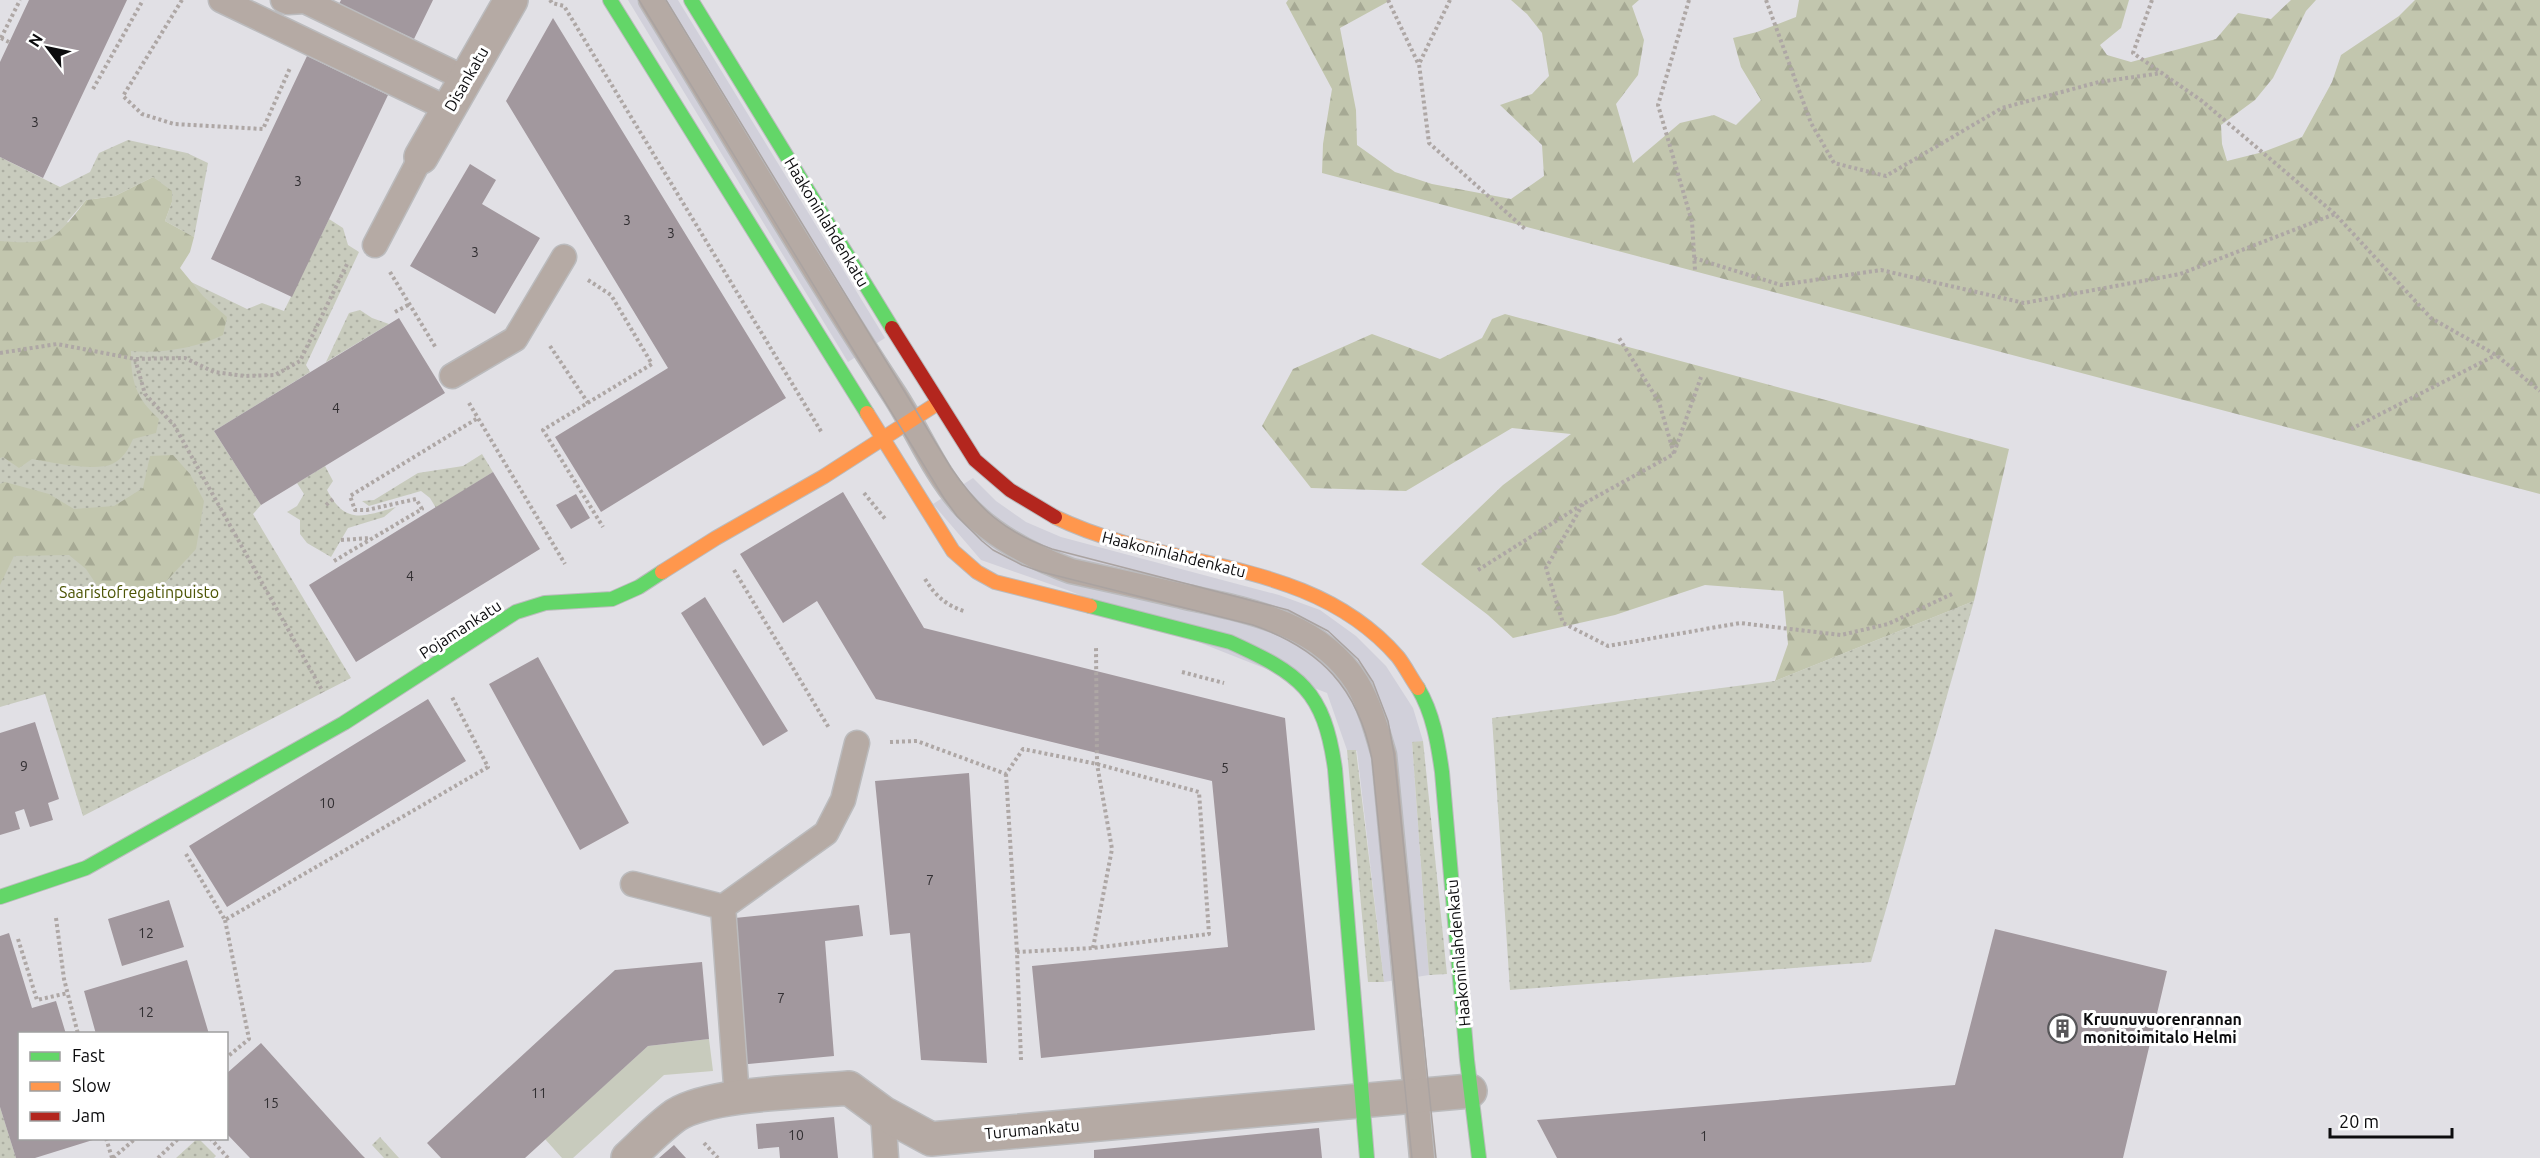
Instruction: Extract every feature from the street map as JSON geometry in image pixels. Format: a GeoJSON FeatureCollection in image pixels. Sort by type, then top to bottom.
{"type":"FeatureCollection","features":[{"type":"Feature","properties":{"kind":"street","name":"Disankatu"},"geometry":{"type":"LineString","coordinates":[[421,157],[511,0]]}},
{"type":"Feature","properties":{"kind":"street"},"geometry":{"type":"LineString","coordinates":[[610,0],[953,551],[977,572],[995,582],[1230,642],[1264,657],[1290,674],[1321,710],[1331,738],[1335,769],[1367,1158]]}},
{"type":"Feature","properties":{"kind":"street","name":"Haakoninlahdenkatu"},"geometry":{"type":"LineString","coordinates":[[691,0],[938,403],[972,455],[989,475],[1042,511],[1074,526],[1110,538],[1251,573],[1320,596],[1347,610],[1374,631],[1393,650],[1423,697],[1438,751],[1463,988],[1470,1092],[1479,1158]]}},
{"type":"Feature","properties":{"kind":"street","name":"Pojamankatu"},"geometry":{"type":"LineString","coordinates":[[0,897],[86,868],[344,723],[516,612],[545,603],[612,598],[639,587],[716,538],[823,477],[938,403]]}},
{"type":"Feature","properties":{"kind":"street","name":"Turumankatu"},"geometry":{"type":"LineString","coordinates":[[628,1158],[676,1115],[697,1105],[737,1098],[849,1088],[883,1113],[931,1139],[1470,1092]]}},
{"type":"Feature","properties":{"kind":"lane"},"geometry":{"type":"LineString","coordinates":[[221,0],[448,109]]}},
{"type":"Feature","properties":{"kind":"lane"},"geometry":{"type":"LineString","coordinates":[[298,0],[466,79]]}},
{"type":"Feature","properties":{"kind":"lane","name":"Haakoninlahdenkatu"},"geometry":{"type":"LineString","coordinates":[[651,0],[911,421],[939,475],[986,527],[1013,544],[1071,571],[1251,611],[1296,628],[1318,642],[1357,682],[1376,726],[1384,755],[1422,1158]]}},
{"type":"Feature","properties":{"kind":"lane"},"geometry":{"type":"LineString","coordinates":[[375,245],[421,157]]}},
{"type":"Feature","properties":{"kind":"lane"},"geometry":{"type":"LineString","coordinates":[[452,376],[515,339],[563,260]]}},
{"type":"Feature","properties":{"kind":"lane"},"geometry":{"type":"LineString","coordinates":[[723,907],[826,833],[843,800],[857,743]]}},
{"type":"Feature","properties":{"kind":"lane"},"geometry":{"type":"LineString","coordinates":[[633,884],[723,907]]}},
{"type":"Feature","properties":{"kind":"lane"},"geometry":{"type":"LineString","coordinates":[[723,907],[737,1098]]}},
{"type":"Feature","properties":{"kind":"lane"},"geometry":{"type":"LineString","coordinates":[[883,1113],[886,1158]]}},
{"type":"Feature","properties":{"kind":"path"},"geometry":{"type":"LineString","coordinates":[[9,42],[0,38],[20,0]]}},
{"type":"Feature","properties":{"kind":"path"},"geometry":{"type":"LineString","coordinates":[[93,90],[143,0]]}},
{"type":"Feature","properties":{"kind":"path"},"geometry":{"type":"LineString","coordinates":[[182,0],[123,96],[142,114],[174,124],[263,129],[303,40]]}},
{"type":"Feature","properties":{"kind":"path"},"geometry":{"type":"LineString","coordinates":[[1388,0],[1419,64],[1429,143],[1525,229]]}},
{"type":"Feature","properties":{"kind":"path"},"geometry":{"type":"LineString","coordinates":[[1419,64],[1450,0]]}},
{"type":"Feature","properties":{"kind":"path"},"geometry":{"type":"LineString","coordinates":[[1689,0],[1658,105],[1692,222],[1695,270]]}},
{"type":"Feature","properties":{"kind":"path"},"geometry":{"type":"LineString","coordinates":[[1766,0],[1811,123],[1834,164],[1886,176],[2002,108],[2099,82],[2162,73]]}},
{"type":"Feature","properties":{"kind":"path"},"geometry":{"type":"LineString","coordinates":[[2152,0],[2133,53],[2202,101],[2336,214],[2431,318],[2496,355],[2540,391]]}},
{"type":"Feature","properties":{"kind":"path"},"geometry":{"type":"LineString","coordinates":[[1694,258],[1781,285],[1881,270],[2024,303],[2180,274],[2336,214]]}},
{"type":"Feature","properties":{"kind":"path"},"geometry":{"type":"LineString","coordinates":[[375,245],[586,600]]}},
{"type":"Feature","properties":{"kind":"path"},"geometry":{"type":"LineString","coordinates":[[563,260],[611,295],[652,364],[543,430],[603,527]]}},
{"type":"Feature","properties":{"kind":"path"},"geometry":{"type":"LineString","coordinates":[[0,353],[57,344],[135,359],[185,358],[214,372],[245,376],[275,375],[300,361],[335,287]]}},
{"type":"Feature","properties":{"kind":"path"},"geometry":{"type":"LineString","coordinates":[[395,312],[410,304]]}},
{"type":"Feature","properties":{"kind":"path"},"geometry":{"type":"LineString","coordinates":[[522,327],[549,345],[588,403]]}},
{"type":"Feature","properties":{"kind":"path"},"geometry":{"type":"LineString","coordinates":[[1619,338],[1659,402],[1674,454]]}},
{"type":"Feature","properties":{"kind":"path"},"geometry":{"type":"LineString","coordinates":[[2351,429],[2496,355]]}},
{"type":"Feature","properties":{"kind":"path"},"geometry":{"type":"LineString","coordinates":[[135,359],[145,394],[174,425],[317,681],[344,723]]}},
{"type":"Feature","properties":{"kind":"path"},"geometry":{"type":"LineString","coordinates":[[1478,570],[1583,504],[1674,454],[1701,377]]}},
{"type":"Feature","properties":{"kind":"path"},"geometry":{"type":"LineString","coordinates":[[334,561],[422,509],[416,499],[367,510],[355,510],[350,496],[478,418]]}},
{"type":"Feature","properties":{"kind":"path"},"geometry":{"type":"LineString","coordinates":[[326,505],[333,499]]}},
{"type":"Feature","properties":{"kind":"path"},"geometry":{"type":"LineString","coordinates":[[1583,504],[1546,568],[1563,623],[1608,646],[1740,623],[1841,635],[1888,624],[1952,594]]}},
{"type":"Feature","properties":{"kind":"path"},"geometry":{"type":"LineString","coordinates":[[341,540],[373,538]]}},
{"type":"Feature","properties":{"kind":"path"},"geometry":{"type":"LineString","coordinates":[[716,538],[829,728],[857,743],[917,741],[1006,774]]}},
{"type":"Feature","properties":{"kind":"path"},"geometry":{"type":"LineString","coordinates":[[1093,948],[1112,849],[1097,764],[1096,647]]}},
{"type":"Feature","properties":{"kind":"path"},"geometry":{"type":"LineString","coordinates":[[225,920],[488,767],[435,664]]}},
{"type":"Feature","properties":{"kind":"path"},"geometry":{"type":"LineString","coordinates":[[1017,952],[1093,948],[1209,934],[1198,792],[1097,764],[1023,749],[1006,774],[1021,1060]]}},
{"type":"Feature","properties":{"kind":"path"},"geometry":{"type":"LineString","coordinates":[[167,822],[225,920],[249,1039],[228,1056]]}},
{"type":"Feature","properties":{"kind":"path"},"geometry":{"type":"LineString","coordinates":[[51,881],[68,993],[78,1032]]}},
{"type":"Feature","properties":{"kind":"path"},"geometry":{"type":"LineString","coordinates":[[18,939],[37,1000],[68,993]]}},
{"type":"Feature","properties":{"kind":"path"},"geometry":{"type":"LineString","coordinates":[[107,1140],[112,1158],[133,1140]]}},
{"type":"Feature","properties":{"kind":"path"},"geometry":{"type":"LineString","coordinates":[[158,1158],[177,1140]]}},
{"type":"Feature","properties":{"kind":"path"},"geometry":{"type":"LineString","coordinates":[[212,1140],[228,1158]]}},
{"type":"Feature","properties":{"kind":"shaded area"},"geometry":{"type":"Polygon","coordinates":[[[628,0],[678,0],[885,338],[848,362],[628,0]]]}},
{"type":"Feature","properties":{"kind":"shaded area"},"geometry":{"type":"Polygon","coordinates":[[[973,478],[996,501],[1026,522],[1061,537],[1279,595],[1320,610],[1356,636],[1386,666],[1413,708],[1423,741],[1412,743],[1429,975],[1384,982],[1357,751],[1347,750],[1327,693],[1067,590],[981,560],[933,504],[973,478]]]}},
{"type":"Feature","properties":{"kind":"green space"},"geometry":{"type":"Polygon","coordinates":[[[1288,0],[1391,0],[1340,28],[1356,110],[1357,145],[1395,172],[1432,184],[1511,199],[1544,176],[1542,145],[1500,105],[1532,94],[1549,76],[1542,33],[1527,14],[1511,0],[1639,0],[1632,6],[1644,40],[1638,75],[1616,104],[1633,163],[1680,123],[1714,115],[1736,125],[1761,100],[1741,67],[1733,38],[1757,32],[1796,17],[1799,0],[2129,0],[2121,28],[2100,45],[2107,55],[2131,62],[2216,39],[2238,13],[2271,19],[2291,0],[2316,0],[2306,11],[2273,78],[2255,100],[2221,125],[2222,144],[2227,161],[2263,152],[2302,137],[2332,82],[2341,55],[2399,16],[2415,0],[2540,0],[2540,494],[1322,173],[1323,144],[1332,89],[1286,3],[1288,0]]]}},
{"type":"Feature","properties":{"kind":"green space","name":"Saaristofregatinpuisto"},"geometry":{"type":"Polygon","coordinates":[[[128,140],[187,153],[208,163],[194,237],[165,221],[172,202],[153,177],[115,196],[86,200],[67,222],[247,309],[262,303],[284,311],[329,219],[343,228],[348,245],[359,252],[306,365],[310,372],[214,431],[261,505],[253,514],[351,678],[83,816],[45,694],[0,707],[0,157],[60,187],[90,172],[99,153],[128,140]]]}},
{"type":"Feature","properties":{"kind":"green space"},"geometry":{"type":"Polygon","coordinates":[[[153,177],[172,191],[172,202],[165,221],[194,237],[190,252],[180,268],[203,296],[227,317],[223,335],[213,340],[178,349],[154,352],[131,351],[136,389],[145,404],[159,419],[156,433],[133,439],[125,454],[116,462],[105,466],[84,467],[32,459],[19,468],[3,457],[0,458],[0,241],[32,242],[49,239],[64,227],[86,200],[115,196],[153,177]]]}},
{"type":"Feature","properties":{"kind":"green space"},"geometry":{"type":"Polygon","coordinates":[[[360,310],[372,318],[389,324],[326,362],[349,313],[360,310]]]}},
{"type":"Feature","properties":{"kind":"green space"},"geometry":{"type":"Polygon","coordinates":[[[1505,314],[2009,449],[1974,601],[1775,681],[1788,644],[1783,591],[1705,585],[1615,615],[1513,638],[1488,615],[1421,564],[1503,485],[1571,434],[1512,428],[1406,491],[1311,488],[1262,426],[1293,369],[1372,334],[1440,359],[1482,338],[1492,319],[1505,314]]]}},
{"type":"Feature","properties":{"kind":"green space"},"geometry":{"type":"Polygon","coordinates":[[[482,454],[493,472],[436,508],[430,498],[421,491],[369,506],[362,501],[374,500],[418,473],[463,466],[482,454]]]}},
{"type":"Feature","properties":{"kind":"green space"},"geometry":{"type":"Polygon","coordinates":[[[173,455],[190,474],[204,501],[196,549],[150,599],[98,587],[86,569],[69,555],[14,556],[0,585],[0,484],[5,482],[49,494],[74,509],[114,506],[143,488],[150,456],[173,455]]]}},
{"type":"Feature","properties":{"kind":"green space"},"geometry":{"type":"Polygon","coordinates":[[[325,466],[333,481],[327,490],[341,509],[349,514],[365,515],[396,507],[384,517],[348,528],[331,557],[307,543],[300,534],[300,520],[287,512],[297,506],[304,494],[297,483],[325,466]]]}},
{"type":"Feature","properties":{"kind":"green space"},"geometry":{"type":"Polygon","coordinates":[[[1974,601],[1871,962],[1510,990],[1492,718],[1775,681],[1974,601]]]}},
{"type":"Feature","properties":{"kind":"green space"},"geometry":{"type":"Polygon","coordinates":[[[1423,741],[1447,974],[1429,975],[1412,742],[1423,741]]]}},
{"type":"Feature","properties":{"kind":"green space"},"geometry":{"type":"Polygon","coordinates":[[[1347,750],[1356,750],[1384,982],[1368,982],[1347,750]]]}},
{"type":"Feature","properties":{"kind":"green space"},"geometry":{"type":"Polygon","coordinates":[[[709,1039],[713,1071],[664,1075],[573,1158],[562,1158],[545,1139],[648,1046],[709,1039]]]}},
{"type":"Feature","properties":{"kind":"green space"},"geometry":{"type":"Polygon","coordinates":[[[0,1107],[16,1158],[0,1158],[0,1107]]]}},
{"type":"Feature","properties":{"kind":"green space"},"geometry":{"type":"Polygon","coordinates":[[[380,1137],[399,1158],[384,1158],[372,1145],[380,1137]]]}},
{"type":"Feature","properties":{"kind":"green space"},"geometry":{"type":"Polygon","coordinates":[[[196,1140],[200,1140],[216,1156],[214,1158],[176,1158],[196,1140]]]}},
{"type":"Feature","properties":{"kind":"building"},"geometry":{"type":"Polygon","coordinates":[[[29,0],[127,0],[43,178],[0,157],[0,62],[29,0]]]}},
{"type":"Feature","properties":{"kind":"building"},"geometry":{"type":"Polygon","coordinates":[[[341,0],[433,0],[414,39],[339,4],[341,0]]]}},
{"type":"Feature","properties":{"kind":"building"},"geometry":{"type":"Polygon","coordinates":[[[553,18],[786,398],[601,512],[555,437],[668,368],[506,101],[553,18]]]}},
{"type":"Feature","properties":{"kind":"building"},"geometry":{"type":"Polygon","coordinates":[[[307,56],[388,95],[292,297],[211,259],[307,56]]]}},
{"type":"Feature","properties":{"kind":"building"},"geometry":{"type":"Polygon","coordinates":[[[470,164],[496,180],[482,204],[540,238],[495,314],[410,266],[470,164]]]}},
{"type":"Feature","properties":{"kind":"building"},"geometry":{"type":"Polygon","coordinates":[[[399,318],[445,393],[261,505],[214,431],[399,318]]]}},
{"type":"Feature","properties":{"kind":"building"},"geometry":{"type":"Polygon","coordinates":[[[493,472],[540,549],[356,662],[309,585],[493,472]]]}},
{"type":"Feature","properties":{"kind":"building"},"geometry":{"type":"Polygon","coordinates":[[[843,492],[924,628],[1285,718],[1315,1030],[1041,1058],[1032,966],[1228,947],[1212,781],[876,699],[817,601],[783,623],[740,554],[843,492]]]}},
{"type":"Feature","properties":{"kind":"building"},"geometry":{"type":"Polygon","coordinates":[[[576,494],[590,518],[571,529],[556,505],[576,494]]]}},
{"type":"Feature","properties":{"kind":"building"},"geometry":{"type":"Polygon","coordinates":[[[705,597],[788,731],[763,746],[681,613],[705,597]]]}},
{"type":"Feature","properties":{"kind":"building"},"geometry":{"type":"Polygon","coordinates":[[[538,657],[629,823],[580,850],[489,684],[538,657]]]}},
{"type":"Feature","properties":{"kind":"building"},"geometry":{"type":"Polygon","coordinates":[[[428,699],[466,761],[227,907],[189,846],[428,699]]]}},
{"type":"Feature","properties":{"kind":"building"},"geometry":{"type":"Polygon","coordinates":[[[35,722],[59,799],[48,803],[53,820],[30,827],[24,809],[15,812],[20,829],[0,835],[0,733],[35,722]]]}},
{"type":"Feature","properties":{"kind":"building"},"geometry":{"type":"Polygon","coordinates":[[[969,773],[987,1063],[921,1060],[910,933],[890,935],[875,781],[969,773]]]}},
{"type":"Feature","properties":{"kind":"building"},"geometry":{"type":"Polygon","coordinates":[[[169,900],[184,947],[122,966],[108,919],[169,900]]]}},
{"type":"Feature","properties":{"kind":"building"},"geometry":{"type":"Polygon","coordinates":[[[859,905],[863,936],[825,941],[834,1056],[738,1065],[725,919],[859,905]]]}},
{"type":"Feature","properties":{"kind":"building","name":"Kruunuvuorenrannan monitoimitalo Helmi"},"geometry":{"type":"Polygon","coordinates":[[[1995,929],[2167,971],[2123,1158],[1557,1158],[1537,1120],[1955,1085],[1995,929]]]}},
{"type":"Feature","properties":{"kind":"building"},"geometry":{"type":"Polygon","coordinates":[[[9,933],[32,1008],[56,1001],[65,1032],[18,1032],[18,1140],[93,1140],[35,1158],[16,1158],[0,1107],[0,936],[9,933]]]}},
{"type":"Feature","properties":{"kind":"building"},"geometry":{"type":"Polygon","coordinates":[[[187,960],[208,1032],[95,1032],[84,991],[187,960]]]}},
{"type":"Feature","properties":{"kind":"building"},"geometry":{"type":"Polygon","coordinates":[[[702,962],[709,1039],[648,1046],[525,1158],[441,1158],[427,1143],[615,970],[702,962]]]}},
{"type":"Feature","properties":{"kind":"building"},"geometry":{"type":"Polygon","coordinates":[[[261,1043],[365,1158],[250,1158],[228,1135],[228,1072],[261,1043]]]}},
{"type":"Feature","properties":{"kind":"building"},"geometry":{"type":"Polygon","coordinates":[[[834,1117],[838,1158],[780,1158],[779,1147],[758,1149],[756,1124],[834,1117]]]}},
{"type":"Feature","properties":{"kind":"building"},"geometry":{"type":"Polygon","coordinates":[[[1319,1128],[1322,1158],[1094,1158],[1094,1150],[1319,1128]]]}},
{"type":"Feature","properties":{"kind":"building"},"geometry":{"type":"Polygon","coordinates":[[[674,1145],[686,1158],[659,1158],[674,1145]]]}},
{"type":"Feature","properties":{"kind":"tram line"},"geometry":{"type":"LineString","coordinates":[[639,0],[944,498],[957,516],[982,541],[993,550],[1022,565],[1042,572],[1253,625],[1298,646],[1317,659],[1333,674],[1346,692],[1366,734],[1372,759],[1412,1158]]}},
{"type":"Feature","properties":{"kind":"tram line"},"geometry":{"type":"LineString","coordinates":[[666,0],[951,468],[972,496],[994,518],[1020,535],[1052,549],[1288,610],[1328,631],[1358,659],[1373,682],[1388,721],[1394,754],[1436,1158]]}},
{"type":"Feature","properties":{"kind":"traffic: fast"},"geometry":{"type":"LineString","coordinates":[[610,0],[867,413]]}},
{"type":"Feature","properties":{"kind":"traffic: fast"},"geometry":{"type":"LineString","coordinates":[[691,0],[892,328]]}},
{"type":"Feature","properties":{"kind":"traffic: fast"},"geometry":{"type":"LineString","coordinates":[[0,897],[86,868],[344,723],[516,612],[545,603],[612,599],[639,587],[662,572]]}},
{"type":"Feature","properties":{"kind":"traffic: fast"},"geometry":{"type":"LineString","coordinates":[[1090,606],[1230,642],[1254,653],[1291,675],[1305,688],[1324,720],[1335,769],[1367,1158]]}},
{"type":"Feature","properties":{"kind":"traffic: fast"},"geometry":{"type":"LineString","coordinates":[[1418,688],[1431,718],[1442,772],[1467,1060],[1479,1158]]}},
{"type":"Feature","properties":{"kind":"traffic: slow"},"geometry":{"type":"LineString","coordinates":[[662,572],[716,538],[823,477],[938,403]]}},
{"type":"Feature","properties":{"kind":"traffic: slow"},"geometry":{"type":"LineString","coordinates":[[867,413],[953,551],[977,572],[995,582],[1090,606]]}},
{"type":"Feature","properties":{"kind":"traffic: slow"},"geometry":{"type":"LineString","coordinates":[[1055,517],[1098,535],[1143,548],[1236,569],[1280,582],[1323,600],[1363,624],[1398,657],[1418,688]]}},
{"type":"Feature","properties":{"kind":"traffic: jam"},"geometry":{"type":"LineString","coordinates":[[892,328],[975,460],[1010,490],[1055,517]]}},
{"type":"Feature","properties":{"kind":"place","name":"Kruunuvuorenrannan monitoimitalo Helmi"},"geometry":{"type":"Point","coordinates":[2062,1028]}}]}
